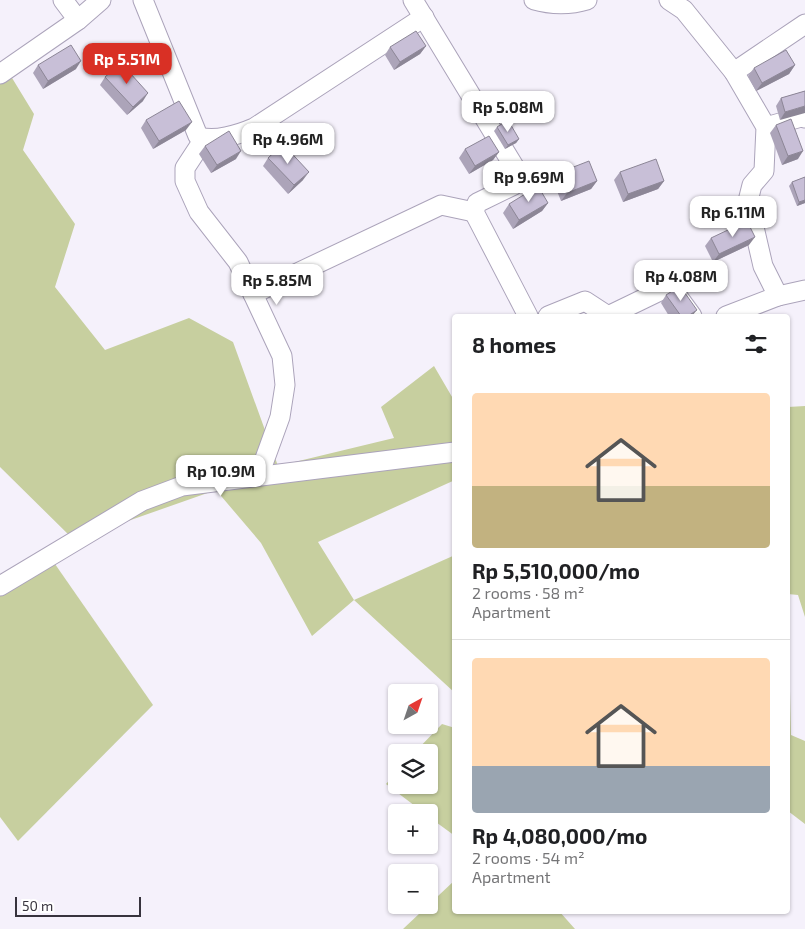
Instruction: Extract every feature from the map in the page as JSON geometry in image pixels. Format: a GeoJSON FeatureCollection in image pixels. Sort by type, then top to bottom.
{"type":"FeatureCollection","features":[{"type":"Feature","properties":{"kind":"street"},"geometry":{"type":"LineString","coordinates":[[63,0],[78,20]]}},
{"type":"Feature","properties":{"kind":"street"},"geometry":{"type":"LineString","coordinates":[[0,74],[78,20],[101,0]]}},
{"type":"Feature","properties":{"kind":"street"},"geometry":{"type":"LineString","coordinates":[[143,0],[198,136],[204,138],[241,134],[254,128],[418,5],[518,173],[514,185],[477,203],[474,212],[527,314]]}},
{"type":"Feature","properties":{"kind":"street"},"geometry":{"type":"LineString","coordinates":[[534,0],[545,3],[577,3],[587,0]]}},
{"type":"Feature","properties":{"kind":"street"},"geometry":{"type":"LineString","coordinates":[[669,0],[684,10],[734,72],[766,127],[764,171],[752,185],[748,201],[762,266],[778,296]]}},
{"type":"Feature","properties":{"kind":"street"},"geometry":{"type":"LineString","coordinates":[[734,72],[805,24]]}},
{"type":"Feature","properties":{"kind":"street"},"geometry":{"type":"LineString","coordinates":[[766,127],[801,117],[805,118]]}},
{"type":"Feature","properties":{"kind":"street"},"geometry":{"type":"LineString","coordinates":[[204,138],[185,168],[185,181],[200,212],[238,262],[282,356],[285,385],[280,417],[259,475]]}},
{"type":"Feature","properties":{"kind":"street"},"geometry":{"type":"LineString","coordinates":[[253,294],[441,205],[474,212]]}},
{"type":"Feature","properties":{"kind":"street"},"geometry":{"type":"LineString","coordinates":[[612,314],[670,286],[691,314]]}},
{"type":"Feature","properties":{"kind":"street"},"geometry":{"type":"LineString","coordinates":[[731,314],[778,296],[805,290]]}},
{"type":"Feature","properties":{"kind":"street"},"geometry":{"type":"LineString","coordinates":[[553,314],[585,301],[605,314]]}},
{"type":"Feature","properties":{"kind":"street"},"geometry":{"type":"LineString","coordinates":[[0,586],[142,501],[182,486],[452,452]]}},
{"type":"Feature","properties":{"kind":"green space"},"geometry":{"type":"Polygon","coordinates":[[[0,71],[9,73],[34,114],[23,150],[75,224],[55,287],[105,350],[189,318],[233,342],[278,466],[394,438],[381,407],[434,366],[452,397],[452,481],[318,542],[354,600],[312,636],[261,543],[216,490],[74,540],[0,467],[0,71]]]}},
{"type":"Feature","properties":{"kind":"green space"},"geometry":{"type":"Polygon","coordinates":[[[805,406],[805,617],[798,595],[790,594],[790,407],[805,406]]]}},
{"type":"Feature","properties":{"kind":"green space"},"geometry":{"type":"Polygon","coordinates":[[[48,554],[153,705],[18,841],[0,817],[0,582],[48,554]]]}},
{"type":"Feature","properties":{"kind":"green space"},"geometry":{"type":"Polygon","coordinates":[[[452,556],[452,690],[354,600],[452,556]]]}},
{"type":"Feature","properties":{"kind":"green space"},"geometry":{"type":"Polygon","coordinates":[[[790,691],[791,735],[805,741],[805,824],[790,813],[790,691]]]}},
{"type":"Feature","properties":{"kind":"green space"},"geometry":{"type":"Polygon","coordinates":[[[442,724],[452,727],[452,834],[438,824],[438,804],[412,804],[399,794],[438,794],[438,744],[423,744],[432,734],[438,734],[438,728],[442,724]]]}},
{"type":"Feature","properties":{"kind":"green space"},"geometry":{"type":"Polygon","coordinates":[[[452,883],[452,914],[562,914],[575,929],[403,929],[419,914],[438,914],[438,896],[452,883]]]}},
{"type":"Feature","properties":{"kind":"building"},"geometry":{"type":"Polygon","coordinates":[[[416,31],[426,46],[400,62],[390,47],[416,31]]]}},
{"type":"Feature","properties":{"kind":"building"},"geometry":{"type":"Polygon","coordinates":[[[71,45],[81,61],[48,81],[38,65],[71,45]]]}},
{"type":"Feature","properties":{"kind":"building"},"geometry":{"type":"Polygon","coordinates":[[[786,50],[795,65],[762,83],[754,68],[786,50]]]}},
{"type":"Feature","properties":{"kind":"building"},"geometry":{"type":"Polygon","coordinates":[[[121,63],[148,93],[133,107],[105,77],[121,63]]]}},
{"type":"Feature","properties":{"kind":"building"},"geometry":{"type":"Polygon","coordinates":[[[805,91],[805,106],[785,112],[781,98],[805,91]]]}},
{"type":"Feature","properties":{"kind":"building"},"geometry":{"type":"Polygon","coordinates":[[[179,101],[192,122],[159,141],[146,120],[179,101]]]}},
{"type":"Feature","properties":{"kind":"building"},"geometry":{"type":"Polygon","coordinates":[[[791,119],[803,151],[788,156],[776,125],[791,119]]]}},
{"type":"Feature","properties":{"kind":"building"},"geometry":{"type":"Polygon","coordinates":[[[508,120],[519,139],[508,145],[497,127],[508,120]]]}},
{"type":"Feature","properties":{"kind":"building"},"geometry":{"type":"Polygon","coordinates":[[[229,131],[241,151],[217,165],[205,146],[229,131]]]}},
{"type":"Feature","properties":{"kind":"building"},"geometry":{"type":"Polygon","coordinates":[[[489,136],[499,152],[475,166],[465,149],[489,136]]]}},
{"type":"Feature","properties":{"kind":"building"},"geometry":{"type":"Polygon","coordinates":[[[283,144],[309,172],[294,185],[268,158],[283,144]]]}},
{"type":"Feature","properties":{"kind":"building"},"geometry":{"type":"Polygon","coordinates":[[[656,159],[664,181],[628,194],[620,172],[656,159]]]}},
{"type":"Feature","properties":{"kind":"building"},"geometry":{"type":"Polygon","coordinates":[[[589,161],[597,181],[567,193],[558,173],[589,161]]]}},
{"type":"Feature","properties":{"kind":"building"},"geometry":{"type":"Polygon","coordinates":[[[805,177],[805,200],[799,202],[792,182],[805,177]]]}},
{"type":"Feature","properties":{"kind":"building"},"geometry":{"type":"Polygon","coordinates":[[[538,186],[548,203],[519,220],[509,204],[538,186]]]}},
{"type":"Feature","properties":{"kind":"building"},"geometry":{"type":"Polygon","coordinates":[[[747,221],[755,237],[719,254],[711,238],[747,221]]]}},
{"type":"Feature","properties":{"kind":"building"},"geometry":{"type":"Polygon","coordinates":[[[680,286],[697,310],[691,314],[680,314],[666,295],[680,286]]]}}]}
